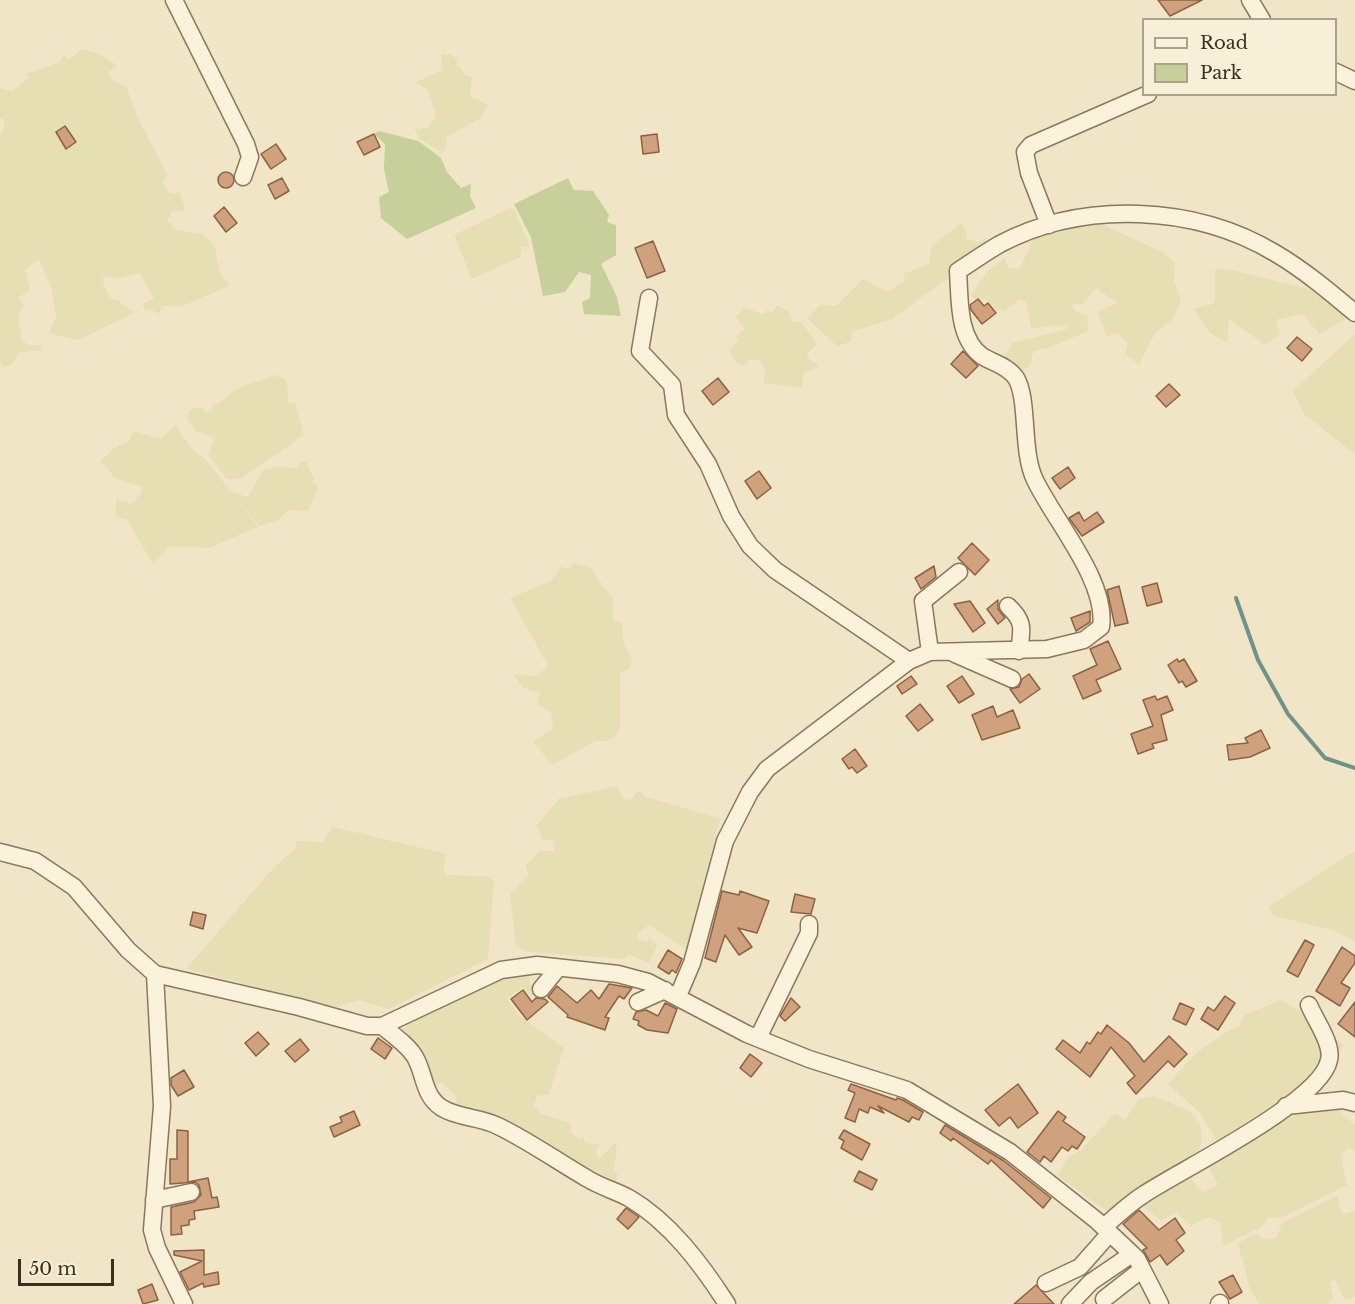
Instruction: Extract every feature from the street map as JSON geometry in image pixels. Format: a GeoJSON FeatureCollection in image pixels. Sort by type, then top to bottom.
{"type":"FeatureCollection","features":[{"type":"Feature","properties":{"kind":"street"},"geometry":{"type":"LineString","coordinates":[[174,0],[246,144],[250,157],[243,177]]}},
{"type":"Feature","properties":{"kind":"street"},"geometry":{"type":"LineString","coordinates":[[1250,0],[1261,18]]}},
{"type":"Feature","properties":{"kind":"street"},"geometry":{"type":"LineString","coordinates":[[1337,73],[1355,81]]}},
{"type":"Feature","properties":{"kind":"street"},"geometry":{"type":"LineString","coordinates":[[1048,225],[1029,173],[1025,152],[1031,145],[1143,96]]}},
{"type":"Feature","properties":{"kind":"street"},"geometry":{"type":"LineString","coordinates":[[638,1002],[672,993],[692,963],[725,841],[750,792],[767,769],[909,661],[930,652],[1047,649],[1084,640],[1101,627],[1099,597],[1091,579],[1033,478],[1023,431],[1021,391],[1016,377],[1008,369],[981,355],[964,331],[958,271],[1002,244],[1048,225],[1093,216],[1139,213],[1184,219],[1228,231],[1275,252],[1317,281],[1355,313]]}},
{"type":"Feature","properties":{"kind":"street"},"geometry":{"type":"LineString","coordinates":[[649,298],[640,351],[672,385],[676,415],[708,464],[731,516],[750,546],[775,570],[909,661]]}},
{"type":"Feature","properties":{"kind":"street"},"geometry":{"type":"LineString","coordinates":[[930,652],[923,601],[959,572]]}},
{"type":"Feature","properties":{"kind":"street"},"geometry":{"type":"LineString","coordinates":[[1008,606],[1019,617],[1022,627],[1019,651]]}},
{"type":"Feature","properties":{"kind":"street"},"geometry":{"type":"LineString","coordinates":[[951,652],[1012,679]]}},
{"type":"Feature","properties":{"kind":"street"},"geometry":{"type":"LineString","coordinates":[[0,852],[34,861],[74,887],[128,950],[155,974],[299,1007],[367,1026],[382,1026],[501,970],[537,966],[618,974],[672,993],[702,1011],[758,1038],[809,1059],[907,1090],[1010,1152],[1107,1230],[1132,1254],[1139,1272],[1160,1304]]}},
{"type":"Feature","properties":{"kind":"street"},"geometry":{"type":"LineString","coordinates":[[758,1038],[809,933],[809,924]]}},
{"type":"Feature","properties":{"kind":"street"},"geometry":{"type":"LineString","coordinates":[[541,989],[558,968]]}},
{"type":"Feature","properties":{"kind":"street"},"geometry":{"type":"LineString","coordinates":[[155,974],[162,1107],[152,1230],[157,1248],[184,1304]]}},
{"type":"Feature","properties":{"kind":"street"},"geometry":{"type":"LineString","coordinates":[[1046,1283],[1080,1267],[1107,1230],[1142,1195],[1214,1154],[1286,1106],[1322,1075],[1329,1061],[1330,1051],[1309,1005]]}},
{"type":"Feature","properties":{"kind":"street"},"geometry":{"type":"LineString","coordinates":[[382,1026],[414,1055],[421,1068],[424,1086],[440,1107],[449,1112],[480,1118],[497,1125],[529,1142],[589,1180],[630,1199],[686,1248],[707,1272],[727,1304]]}},
{"type":"Feature","properties":{"kind":"street"},"geometry":{"type":"LineString","coordinates":[[1286,1106],[1343,1100],[1355,1103]]}},
{"type":"Feature","properties":{"kind":"street"},"geometry":{"type":"LineString","coordinates":[[154,1200],[191,1192]]}},
{"type":"Feature","properties":{"kind":"street"},"geometry":{"type":"LineString","coordinates":[[1070,1304],[1077,1293],[1132,1254]]}},
{"type":"Feature","properties":{"kind":"street"},"geometry":{"type":"LineString","coordinates":[[1104,1299],[1139,1272]]}},
{"type":"Feature","properties":{"kind":"shaded area"},"geometry":{"type":"Polygon","coordinates":[[[82,49],[98,53],[117,66],[108,72],[115,82],[126,86],[136,114],[167,175],[162,183],[172,194],[180,192],[185,210],[172,212],[167,220],[177,230],[202,234],[214,244],[219,270],[229,286],[183,306],[162,306],[159,314],[152,310],[146,311],[143,304],[154,298],[140,273],[122,278],[103,277],[103,284],[110,298],[119,301],[134,313],[78,340],[49,333],[56,316],[52,290],[39,259],[25,270],[30,290],[19,297],[24,306],[18,316],[22,340],[28,345],[42,345],[40,350],[19,353],[12,365],[3,367],[0,362],[0,135],[5,127],[3,119],[0,118],[0,88],[12,91],[29,78],[26,74],[60,62],[63,55],[69,60],[82,49]]]}},
{"type":"Feature","properties":{"kind":"shaded area"},"geometry":{"type":"Polygon","coordinates":[[[450,54],[458,60],[456,66],[463,69],[463,74],[472,77],[470,96],[488,105],[482,117],[447,137],[446,149],[442,153],[419,138],[415,129],[427,128],[436,117],[428,90],[416,82],[442,70],[441,55],[450,54]]]}},
{"type":"Feature","properties":{"kind":"shaded area"},"geometry":{"type":"Polygon","coordinates":[[[510,208],[515,211],[530,247],[522,247],[520,257],[472,279],[454,235],[510,208]]]}},
{"type":"Feature","properties":{"kind":"shaded area"},"geometry":{"type":"Polygon","coordinates":[[[1069,209],[1162,252],[1175,263],[1174,282],[1181,299],[1172,320],[1154,334],[1139,365],[1125,354],[1128,343],[1116,333],[1107,337],[1097,312],[1118,303],[1096,288],[1084,303],[1072,305],[1075,311],[1087,315],[1088,331],[1051,347],[1033,351],[1030,366],[1014,376],[1000,366],[1012,343],[1067,329],[1068,325],[1031,328],[1026,302],[1020,299],[1004,311],[996,309],[985,298],[978,304],[971,295],[987,272],[1005,258],[1008,268],[1020,268],[1037,232],[1069,209]]]}},
{"type":"Feature","properties":{"kind":"shaded area"},"geometry":{"type":"Polygon","coordinates":[[[961,223],[966,230],[967,239],[978,242],[990,236],[944,281],[892,319],[852,332],[851,342],[837,346],[807,318],[820,305],[836,306],[863,279],[887,292],[904,281],[905,273],[929,264],[931,247],[961,223]]]}},
{"type":"Feature","properties":{"kind":"shaded area"},"geometry":{"type":"Polygon","coordinates":[[[1215,269],[1233,270],[1328,294],[1355,314],[1319,334],[1303,314],[1276,320],[1280,334],[1265,345],[1229,319],[1227,343],[1210,333],[1194,309],[1215,303],[1215,269]]]}},
{"type":"Feature","properties":{"kind":"shaded area"},"geometry":{"type":"Polygon","coordinates":[[[777,305],[788,311],[793,322],[801,322],[817,344],[806,355],[812,362],[816,362],[818,367],[803,374],[802,388],[764,383],[765,369],[759,360],[749,360],[743,366],[737,363],[729,350],[738,340],[736,336],[745,329],[736,317],[744,308],[764,314],[767,310],[772,312],[777,305]]]}},
{"type":"Feature","properties":{"kind":"shaded area"},"geometry":{"type":"Polygon","coordinates":[[[1355,334],[1355,454],[1304,414],[1293,391],[1355,334]]]}},
{"type":"Feature","properties":{"kind":"shaded area"},"geometry":{"type":"Polygon","coordinates":[[[277,375],[287,381],[288,403],[295,403],[304,435],[240,479],[227,479],[208,454],[215,438],[196,431],[188,420],[189,410],[202,407],[204,412],[211,411],[213,404],[218,404],[236,389],[277,375]]]}},
{"type":"Feature","properties":{"kind":"shaded area"},"geometry":{"type":"Polygon","coordinates":[[[175,425],[192,449],[206,460],[230,491],[248,497],[263,470],[278,466],[298,467],[300,462],[306,462],[314,479],[312,483],[318,487],[310,508],[307,511],[288,510],[278,520],[259,526],[237,499],[258,527],[209,548],[170,546],[153,564],[127,520],[116,516],[116,499],[131,504],[140,495],[143,487],[115,478],[101,461],[113,449],[128,442],[134,431],[161,439],[175,425]]]}},
{"type":"Feature","properties":{"kind":"shaded area"},"geometry":{"type":"Polygon","coordinates":[[[573,563],[591,568],[603,587],[613,597],[613,619],[622,623],[624,644],[632,660],[630,668],[620,673],[620,726],[616,737],[606,741],[595,741],[552,765],[533,741],[553,729],[551,712],[537,704],[540,693],[523,688],[513,674],[537,676],[548,665],[510,598],[551,581],[561,567],[569,570],[573,563]]]}},
{"type":"Feature","properties":{"kind":"shaded area"},"geometry":{"type":"Polygon","coordinates":[[[617,786],[624,799],[631,800],[639,790],[644,796],[720,819],[686,949],[649,925],[638,933],[637,938],[646,942],[650,938],[657,945],[649,963],[628,954],[625,959],[529,952],[516,946],[510,894],[528,876],[526,865],[540,851],[554,851],[555,841],[543,840],[537,825],[559,799],[617,786]]]}},
{"type":"Feature","properties":{"kind":"shaded area"},"geometry":{"type":"Polygon","coordinates":[[[333,827],[447,854],[443,870],[447,875],[485,876],[494,880],[488,959],[389,1009],[358,1000],[336,1007],[186,969],[274,867],[296,848],[296,841],[323,842],[333,827]]]}},
{"type":"Feature","properties":{"kind":"shaded area"},"geometry":{"type":"Polygon","coordinates":[[[1355,851],[1355,942],[1336,931],[1274,916],[1269,906],[1355,851]]]}},
{"type":"Feature","properties":{"kind":"shaded area"},"geometry":{"type":"Polygon","coordinates":[[[528,970],[530,985],[538,993],[531,997],[522,987],[507,999],[517,1014],[564,1048],[549,1094],[537,1096],[534,1106],[540,1113],[570,1123],[571,1133],[580,1139],[583,1136],[585,1143],[600,1145],[595,1152],[599,1159],[615,1143],[617,1146],[614,1171],[618,1172],[613,1189],[457,1106],[455,1095],[442,1083],[431,1084],[395,1033],[490,975],[528,970]]]}},
{"type":"Feature","properties":{"kind":"shaded area"},"geometry":{"type":"Polygon","coordinates":[[[1281,1000],[1302,1012],[1344,1045],[1299,1097],[1219,1144],[1199,1112],[1168,1084],[1194,1055],[1223,1034],[1238,1027],[1245,1015],[1281,1000]]]}},
{"type":"Feature","properties":{"kind":"shaded area"},"geometry":{"type":"Polygon","coordinates":[[[1154,1096],[1190,1111],[1200,1124],[1202,1138],[1199,1149],[1191,1158],[1111,1214],[1058,1176],[1067,1158],[1081,1150],[1115,1113],[1125,1120],[1139,1099],[1154,1096]]]}},
{"type":"Feature","properties":{"kind":"shaded area"},"geometry":{"type":"Polygon","coordinates":[[[1352,1103],[1340,1112],[1355,1125],[1355,1150],[1348,1148],[1341,1155],[1347,1185],[1281,1218],[1268,1217],[1261,1227],[1223,1246],[1220,1222],[1208,1217],[1191,1226],[1176,1212],[1162,1221],[1139,1203],[1185,1170],[1202,1193],[1218,1184],[1204,1159],[1291,1106],[1352,1103]]]}},
{"type":"Feature","properties":{"kind":"shaded area"},"geometry":{"type":"Polygon","coordinates":[[[1337,1196],[1342,1214],[1355,1211],[1355,1297],[1345,1300],[1335,1280],[1330,1282],[1333,1299],[1327,1304],[1259,1304],[1250,1289],[1238,1243],[1256,1234],[1265,1240],[1276,1238],[1282,1223],[1337,1196]]]}},
{"type":"Feature","properties":{"kind":"green space"},"geometry":{"type":"Polygon","coordinates":[[[379,131],[418,141],[441,158],[447,172],[461,188],[471,184],[470,196],[476,208],[407,239],[381,218],[379,197],[389,192],[384,169],[385,144],[374,134],[379,131]]]}},
{"type":"Feature","properties":{"kind":"green space"},"geometry":{"type":"Polygon","coordinates":[[[568,178],[574,190],[593,191],[609,215],[607,222],[616,225],[616,255],[601,264],[617,297],[621,316],[584,314],[582,302],[590,298],[591,275],[579,272],[565,292],[543,296],[531,237],[514,204],[568,178]]]}},
{"type":"Feature","properties":{"kind":"building"},"geometry":{"type":"Polygon","coordinates":[[[1158,0],[1202,0],[1170,16],[1158,0]]]}},
{"type":"Feature","properties":{"kind":"building"},"geometry":{"type":"Polygon","coordinates":[[[65,126],[76,142],[66,149],[56,132],[65,126]]]}},
{"type":"Feature","properties":{"kind":"building"},"geometry":{"type":"Polygon","coordinates":[[[374,134],[380,147],[364,155],[357,142],[374,134]]]}},
{"type":"Feature","properties":{"kind":"building"},"geometry":{"type":"Polygon","coordinates":[[[657,134],[659,152],[643,154],[641,136],[657,134]]]}},
{"type":"Feature","properties":{"kind":"building"},"geometry":{"type":"Polygon","coordinates":[[[276,144],[286,159],[271,169],[261,154],[276,144]]]}},
{"type":"Feature","properties":{"kind":"building"},"geometry":{"type":"Polygon","coordinates":[[[226,172],[232,174],[234,180],[232,186],[226,188],[220,186],[218,180],[220,174],[226,172]]]}},
{"type":"Feature","properties":{"kind":"building"},"geometry":{"type":"Polygon","coordinates":[[[282,178],[289,191],[275,199],[268,185],[282,178]]]}},
{"type":"Feature","properties":{"kind":"building"},"geometry":{"type":"Polygon","coordinates":[[[224,207],[237,223],[226,232],[214,216],[224,207]]]}},
{"type":"Feature","properties":{"kind":"building"},"geometry":{"type":"Polygon","coordinates":[[[653,241],[665,271],[647,278],[635,248],[653,241]]]}},
{"type":"Feature","properties":{"kind":"building"},"geometry":{"type":"Polygon","coordinates":[[[978,299],[984,306],[988,303],[996,313],[982,324],[971,310],[970,305],[978,299]]]}},
{"type":"Feature","properties":{"kind":"building"},"geometry":{"type":"Polygon","coordinates":[[[1297,337],[1312,349],[1302,361],[1287,348],[1297,337]]]}},
{"type":"Feature","properties":{"kind":"building"},"geometry":{"type":"Polygon","coordinates":[[[963,351],[978,366],[966,378],[951,364],[963,351]]]}},
{"type":"Feature","properties":{"kind":"building"},"geometry":{"type":"Polygon","coordinates":[[[718,378],[729,392],[713,405],[702,391],[718,378]]]}},
{"type":"Feature","properties":{"kind":"building"},"geometry":{"type":"Polygon","coordinates":[[[1169,384],[1180,395],[1166,407],[1156,396],[1169,384]]]}},
{"type":"Feature","properties":{"kind":"building"},"geometry":{"type":"Polygon","coordinates":[[[1068,467],[1075,478],[1060,489],[1052,478],[1068,467]]]}},
{"type":"Feature","properties":{"kind":"building"},"geometry":{"type":"Polygon","coordinates":[[[759,471],[771,488],[757,499],[745,481],[759,471]]]}},
{"type":"Feature","properties":{"kind":"building"},"geometry":{"type":"Polygon","coordinates":[[[1079,512],[1084,521],[1097,512],[1104,522],[1082,536],[1069,518],[1079,512]]]}},
{"type":"Feature","properties":{"kind":"building"},"geometry":{"type":"Polygon","coordinates":[[[972,543],[989,560],[975,575],[958,558],[972,543]]]}},
{"type":"Feature","properties":{"kind":"building"},"geometry":{"type":"Polygon","coordinates":[[[934,566],[936,577],[921,589],[915,578],[934,566]]]}},
{"type":"Feature","properties":{"kind":"building"},"geometry":{"type":"Polygon","coordinates":[[[1157,583],[1162,602],[1147,606],[1142,587],[1157,583]]]}},
{"type":"Feature","properties":{"kind":"building"},"geometry":{"type":"Polygon","coordinates":[[[1119,586],[1128,623],[1115,626],[1107,590],[1119,586]]]}},
{"type":"Feature","properties":{"kind":"building"},"geometry":{"type":"Polygon","coordinates":[[[998,600],[998,609],[1005,618],[998,624],[987,609],[998,600]]]}},
{"type":"Feature","properties":{"kind":"building"},"geometry":{"type":"Polygon","coordinates":[[[970,601],[985,623],[973,632],[954,604],[970,601]]]}},
{"type":"Feature","properties":{"kind":"building"},"geometry":{"type":"Polygon","coordinates":[[[1090,611],[1090,622],[1076,631],[1071,618],[1090,611]]]}},
{"type":"Feature","properties":{"kind":"building"},"geometry":{"type":"Polygon","coordinates":[[[1108,641],[1121,669],[1096,680],[1101,691],[1083,699],[1073,676],[1097,665],[1090,649],[1108,641]]]}},
{"type":"Feature","properties":{"kind":"building"},"geometry":{"type":"Polygon","coordinates":[[[1177,659],[1179,662],[1184,659],[1197,681],[1186,687],[1182,681],[1179,683],[1168,665],[1177,659]]]}},
{"type":"Feature","properties":{"kind":"building"},"geometry":{"type":"Polygon","coordinates":[[[1029,674],[1040,689],[1020,703],[1010,689],[1019,687],[1022,679],[1029,674]]]}},
{"type":"Feature","properties":{"kind":"building"},"geometry":{"type":"Polygon","coordinates":[[[911,676],[917,684],[902,694],[897,686],[911,676]]]}},
{"type":"Feature","properties":{"kind":"building"},"geometry":{"type":"Polygon","coordinates":[[[962,676],[974,694],[959,703],[947,686],[962,676]]]}},
{"type":"Feature","properties":{"kind":"building"},"geometry":{"type":"Polygon","coordinates":[[[1155,696],[1157,700],[1167,696],[1173,710],[1161,715],[1167,740],[1152,744],[1154,748],[1138,754],[1131,734],[1153,726],[1143,700],[1155,696]]]}},
{"type":"Feature","properties":{"kind":"building"},"geometry":{"type":"Polygon","coordinates":[[[920,704],[933,720],[918,731],[906,716],[920,704]]]}},
{"type":"Feature","properties":{"kind":"building"},"geometry":{"type":"Polygon","coordinates":[[[993,706],[997,717],[1013,710],[1020,728],[982,740],[972,715],[993,706]]]}},
{"type":"Feature","properties":{"kind":"building"},"geometry":{"type":"Polygon","coordinates":[[[1261,730],[1270,748],[1250,757],[1229,760],[1227,745],[1248,743],[1245,738],[1261,730]]]}},
{"type":"Feature","properties":{"kind":"building"},"geometry":{"type":"Polygon","coordinates":[[[855,749],[867,766],[857,773],[852,767],[849,769],[842,759],[855,749]]]}},
{"type":"Feature","properties":{"kind":"building"},"geometry":{"type":"Polygon","coordinates":[[[722,891],[739,895],[740,891],[769,901],[757,933],[738,928],[752,947],[739,955],[725,935],[716,962],[705,958],[722,891]]]}},
{"type":"Feature","properties":{"kind":"building"},"geometry":{"type":"Polygon","coordinates":[[[795,894],[815,899],[811,914],[791,912],[795,894]]]}},
{"type":"Feature","properties":{"kind":"building"},"geometry":{"type":"Polygon","coordinates":[[[193,912],[206,915],[203,929],[190,925],[193,912]]]}},
{"type":"Feature","properties":{"kind":"building"},"geometry":{"type":"Polygon","coordinates":[[[1305,940],[1314,945],[1298,977],[1287,971],[1305,940]]]}},
{"type":"Feature","properties":{"kind":"building"},"geometry":{"type":"Polygon","coordinates":[[[1342,947],[1355,956],[1355,963],[1341,983],[1350,988],[1340,1006],[1316,991],[1342,947]]]}},
{"type":"Feature","properties":{"kind":"building"},"geometry":{"type":"Polygon","coordinates":[[[668,950],[682,959],[676,973],[672,970],[669,974],[658,967],[668,950]]]}},
{"type":"Feature","properties":{"kind":"building"},"geometry":{"type":"Polygon","coordinates":[[[609,984],[632,988],[624,999],[619,996],[605,1017],[609,1018],[605,1030],[567,1017],[568,1015],[548,997],[557,986],[577,1003],[591,990],[599,999],[609,984]]]}},
{"type":"Feature","properties":{"kind":"building"},"geometry":{"type":"Polygon","coordinates":[[[523,990],[532,1002],[536,998],[545,999],[548,1002],[527,1020],[511,999],[523,990]]]}},
{"type":"Feature","properties":{"kind":"building"},"geometry":{"type":"Polygon","coordinates":[[[1225,996],[1235,1003],[1218,1030],[1201,1019],[1208,1007],[1214,1011],[1225,996]]]}},
{"type":"Feature","properties":{"kind":"building"},"geometry":{"type":"Polygon","coordinates":[[[791,998],[800,1007],[785,1021],[780,1016],[791,998]]]}},
{"type":"Feature","properties":{"kind":"building"},"geometry":{"type":"Polygon","coordinates":[[[1355,1002],[1355,1037],[1338,1024],[1355,1002]]]}},
{"type":"Feature","properties":{"kind":"building"},"geometry":{"type":"Polygon","coordinates":[[[665,1003],[677,1009],[668,1033],[647,1030],[638,1025],[639,1021],[633,1019],[636,1012],[646,1010],[658,1016],[665,1003]]]}},
{"type":"Feature","properties":{"kind":"building"},"geometry":{"type":"Polygon","coordinates":[[[1180,1003],[1194,1009],[1186,1025],[1173,1019],[1180,1003]]]}},
{"type":"Feature","properties":{"kind":"building"},"geometry":{"type":"Polygon","coordinates":[[[1107,1025],[1129,1043],[1144,1062],[1169,1036],[1187,1054],[1174,1067],[1168,1061],[1136,1094],[1127,1083],[1135,1076],[1111,1047],[1090,1077],[1056,1049],[1063,1040],[1080,1053],[1087,1042],[1090,1044],[1098,1032],[1101,1034],[1107,1025]]]}},
{"type":"Feature","properties":{"kind":"building"},"geometry":{"type":"Polygon","coordinates":[[[258,1032],[269,1044],[256,1056],[245,1043],[258,1032]]]}},
{"type":"Feature","properties":{"kind":"building"},"geometry":{"type":"Polygon","coordinates":[[[378,1038],[392,1048],[385,1059],[371,1049],[378,1038]]]}},
{"type":"Feature","properties":{"kind":"building"},"geometry":{"type":"Polygon","coordinates":[[[300,1039],[309,1050],[295,1062],[285,1051],[300,1039]]]}},
{"type":"Feature","properties":{"kind":"building"},"geometry":{"type":"Polygon","coordinates":[[[750,1054],[762,1063],[751,1077],[740,1068],[750,1054]]]}},
{"type":"Feature","properties":{"kind":"building"},"geometry":{"type":"Polygon","coordinates":[[[184,1070],[194,1087],[178,1096],[171,1085],[171,1078],[184,1070]]]}},
{"type":"Feature","properties":{"kind":"building"},"geometry":{"type":"Polygon","coordinates":[[[851,1084],[896,1100],[897,1098],[903,1100],[923,1112],[919,1120],[912,1117],[909,1122],[878,1106],[884,1113],[870,1107],[868,1113],[859,1109],[855,1122],[845,1118],[855,1093],[848,1090],[851,1084]]]}},
{"type":"Feature","properties":{"kind":"building"},"geometry":{"type":"Polygon","coordinates":[[[1018,1084],[1038,1113],[1018,1128],[1010,1117],[999,1126],[985,1110],[1018,1084]]]}},
{"type":"Feature","properties":{"kind":"building"},"geometry":{"type":"Polygon","coordinates":[[[354,1111],[360,1125],[334,1137],[330,1127],[342,1122],[340,1117],[354,1111]]]}},
{"type":"Feature","properties":{"kind":"building"},"geometry":{"type":"Polygon","coordinates":[[[1058,1111],[1066,1117],[1063,1121],[1085,1137],[1077,1149],[1072,1146],[1068,1151],[1062,1147],[1051,1162],[1044,1156],[1040,1162],[1027,1152],[1058,1111]]]}},
{"type":"Feature","properties":{"kind":"building"},"geometry":{"type":"Polygon","coordinates":[[[945,1125],[1004,1161],[1051,1198],[1043,1208],[991,1160],[988,1164],[953,1138],[951,1141],[940,1133],[945,1125]]]}},
{"type":"Feature","properties":{"kind":"building"},"geometry":{"type":"Polygon","coordinates":[[[177,1130],[188,1131],[188,1182],[208,1178],[212,1198],[217,1197],[219,1207],[194,1211],[195,1219],[189,1220],[189,1225],[181,1226],[182,1234],[171,1235],[171,1207],[194,1202],[201,1195],[199,1185],[195,1182],[170,1184],[170,1159],[177,1159],[177,1130]]]}},
{"type":"Feature","properties":{"kind":"building"},"geometry":{"type":"Polygon","coordinates":[[[844,1130],[870,1144],[862,1160],[841,1148],[844,1141],[839,1138],[844,1130]]]}},
{"type":"Feature","properties":{"kind":"building"},"geometry":{"type":"Polygon","coordinates":[[[859,1171],[877,1180],[872,1190],[854,1181],[859,1171]]]}},
{"type":"Feature","properties":{"kind":"building"},"geometry":{"type":"Polygon","coordinates":[[[626,1208],[639,1217],[628,1229],[617,1219],[626,1208]]]}},
{"type":"Feature","properties":{"kind":"building"},"geometry":{"type":"Polygon","coordinates":[[[1139,1210],[1159,1230],[1175,1218],[1185,1233],[1176,1240],[1184,1251],[1167,1265],[1160,1255],[1150,1262],[1143,1250],[1147,1248],[1123,1224],[1139,1210]]]}},
{"type":"Feature","properties":{"kind":"building"},"geometry":{"type":"Polygon","coordinates":[[[204,1250],[204,1275],[218,1272],[219,1284],[204,1287],[203,1283],[189,1290],[180,1272],[202,1261],[174,1255],[174,1251],[204,1250]]]}},
{"type":"Feature","properties":{"kind":"building"},"geometry":{"type":"Polygon","coordinates":[[[1233,1275],[1242,1292],[1230,1299],[1219,1282],[1233,1275]]]}},
{"type":"Feature","properties":{"kind":"building"},"geometry":{"type":"Polygon","coordinates":[[[152,1284],[158,1300],[143,1304],[138,1290],[152,1284]]]}},
{"type":"Feature","properties":{"kind":"building"},"geometry":{"type":"Polygon","coordinates":[[[1036,1285],[1054,1304],[1014,1304],[1036,1285]]]}},
{"type":"Feature","properties":{"kind":"waterway"},"geometry":{"type":"LineString","coordinates":[[1236,598],[1258,660],[1288,714],[1325,758],[1355,768]]}}]}
